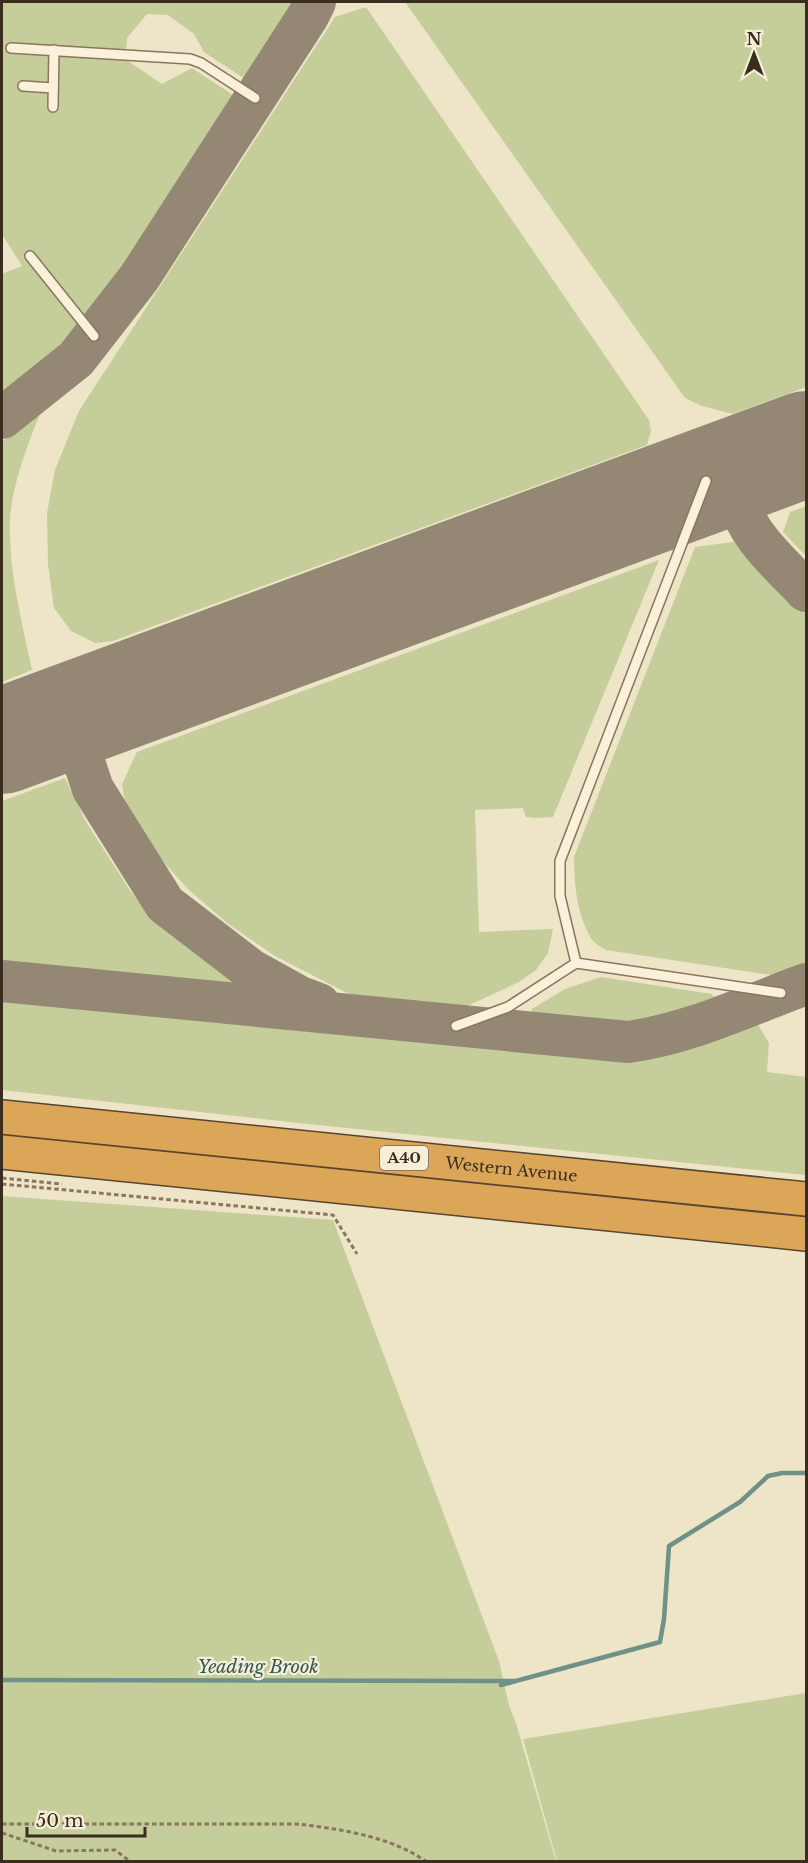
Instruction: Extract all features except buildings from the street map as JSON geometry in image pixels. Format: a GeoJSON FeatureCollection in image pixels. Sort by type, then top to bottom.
{"type":"FeatureCollection","features":[{"type":"Feature","properties":{"kind":"highway","name":"Western Avenue"},"geometry":{"type":"LineString","coordinates":[[2,1117],[807,1199]]}},
{"type":"Feature","properties":{"kind":"highway","name":"A40"},"geometry":{"type":"LineString","coordinates":[[2,1152],[807,1234]]}},
{"type":"Feature","properties":{"kind":"lane"},"geometry":{"type":"LineString","coordinates":[[11,48],[196,61],[255,98]]}},
{"type":"Feature","properties":{"kind":"lane"},"geometry":{"type":"LineString","coordinates":[[53,107],[54,50]]}},
{"type":"Feature","properties":{"kind":"lane"},"geometry":{"type":"LineString","coordinates":[[23,86],[53,88]]}},
{"type":"Feature","properties":{"kind":"lane"},"geometry":{"type":"LineString","coordinates":[[30,256],[94,336]]}},
{"type":"Feature","properties":{"kind":"lane"},"geometry":{"type":"LineString","coordinates":[[576,963],[560,896],[560,861],[706,481]]}},
{"type":"Feature","properties":{"kind":"lane"},"geometry":{"type":"LineString","coordinates":[[456,1026],[508,1007],[576,963],[781,993]]}},
{"type":"Feature","properties":{"kind":"path"},"geometry":{"type":"LineString","coordinates":[[2,1184],[333,1215],[357,1254]]}},
{"type":"Feature","properties":{"kind":"path"},"geometry":{"type":"LineString","coordinates":[[2,1824],[297,1824],[337,1829],[392,1843],[427,1862]]}},
{"type":"Feature","properties":{"kind":"path"},"geometry":{"type":"LineString","coordinates":[[2,1833],[56,1851],[115,1850],[131,1862]]}},
{"type":"Feature","properties":{"kind":"green space"},"geometry":{"type":"Polygon","coordinates":[[[2,2],[300,2],[248,81],[204,52],[194,34],[168,15],[147,14],[127,38],[125,59],[162,84],[192,68],[236,97],[90,318],[71,340],[2,394],[2,274],[22,266],[2,234],[2,2]]]}},
{"type":"Feature","properties":{"kind":"green space"},"geometry":{"type":"Polygon","coordinates":[[[405,2],[806,2],[806,387],[733,414],[702,406],[685,398],[405,2]]]}},
{"type":"Feature","properties":{"kind":"green space"},"geometry":{"type":"Polygon","coordinates":[[[366,7],[649,420],[651,431],[647,445],[113,641],[95,643],[71,631],[54,608],[48,564],[47,513],[55,470],[79,411],[335,17],[366,7]]]}},
{"type":"Feature","properties":{"kind":"green space"},"geometry":{"type":"Polygon","coordinates":[[[34,416],[39,416],[17,480],[10,519],[13,576],[32,670],[2,682],[2,442],[34,416]]]}},
{"type":"Feature","properties":{"kind":"green space"},"geometry":{"type":"Polygon","coordinates":[[[806,506],[806,556],[783,532],[790,512],[806,506]]]}},
{"type":"Feature","properties":{"kind":"green space"},"geometry":{"type":"Polygon","coordinates":[[[740,541],[806,613],[806,966],[778,976],[606,950],[594,942],[586,929],[579,909],[575,878],[574,857],[695,547],[740,541]]]}},
{"type":"Feature","properties":{"kind":"green space"},"geometry":{"type":"Polygon","coordinates":[[[659,560],[553,817],[526,817],[523,808],[475,810],[479,932],[553,929],[548,953],[536,970],[519,982],[465,1007],[349,994],[275,956],[227,923],[189,890],[141,834],[124,798],[122,784],[137,752],[659,560]]]}},
{"type":"Feature","properties":{"kind":"green space"},"geometry":{"type":"Polygon","coordinates":[[[65,778],[86,822],[131,892],[158,919],[245,984],[243,986],[2,964],[2,801],[65,778]]]}},
{"type":"Feature","properties":{"kind":"green space"},"geometry":{"type":"Polygon","coordinates":[[[601,977],[712,994],[715,999],[675,1014],[629,1021],[531,1015],[532,1009],[565,989],[601,977]]]}},
{"type":"Feature","properties":{"kind":"green space"},"geometry":{"type":"Polygon","coordinates":[[[2,997],[615,1057],[647,1057],[681,1048],[755,1020],[769,1043],[767,1072],[806,1077],[806,1175],[2,1090],[2,997]]]}},
{"type":"Feature","properties":{"kind":"green space"},"geometry":{"type":"Polygon","coordinates":[[[2,1196],[333,1220],[499,1661],[509,1706],[556,1861],[2,1861],[2,1196]]]}},
{"type":"Feature","properties":{"kind":"green space"},"geometry":{"type":"Polygon","coordinates":[[[806,1693],[806,1861],[557,1861],[523,1739],[806,1693]]]}},
{"type":"Feature","properties":{"kind":"waterway","name":"Yeading Brook"},"geometry":{"type":"LineString","coordinates":[[501,1685],[660,1642],[664,1619],[669,1546],[740,1502],[768,1476],[782,1473],[806,1473]]}},
{"type":"Feature","properties":{"kind":"waterway","name":"Yeading Brook"},"geometry":{"type":"LineString","coordinates":[[2,1680],[515,1681]]}},
{"type":"Feature","properties":{"kind":"taxiway"},"geometry":{"type":"LineString","coordinates":[[2,418],[76,359],[139,278],[315,2]]}},
{"type":"Feature","properties":{"kind":"taxiway"},"geometry":{"type":"LineString","coordinates":[[771,457],[744,485],[741,497],[742,509],[747,522],[765,548],[806,591]]}},
{"type":"Feature","properties":{"kind":"taxiway"},"geometry":{"type":"LineString","coordinates":[[121,697],[92,719],[83,733],[81,753],[93,789],[165,904],[251,970],[298,996],[319,1004]]}},
{"type":"Feature","properties":{"kind":"taxiway"},"geometry":{"type":"LineString","coordinates":[[2,981],[628,1042],[652,1038],[719,1018],[806,984]]}},
{"type":"Feature","properties":{"kind":"runway"},"geometry":{"type":"LineString","coordinates":[[2,741],[806,444]]}}]}
